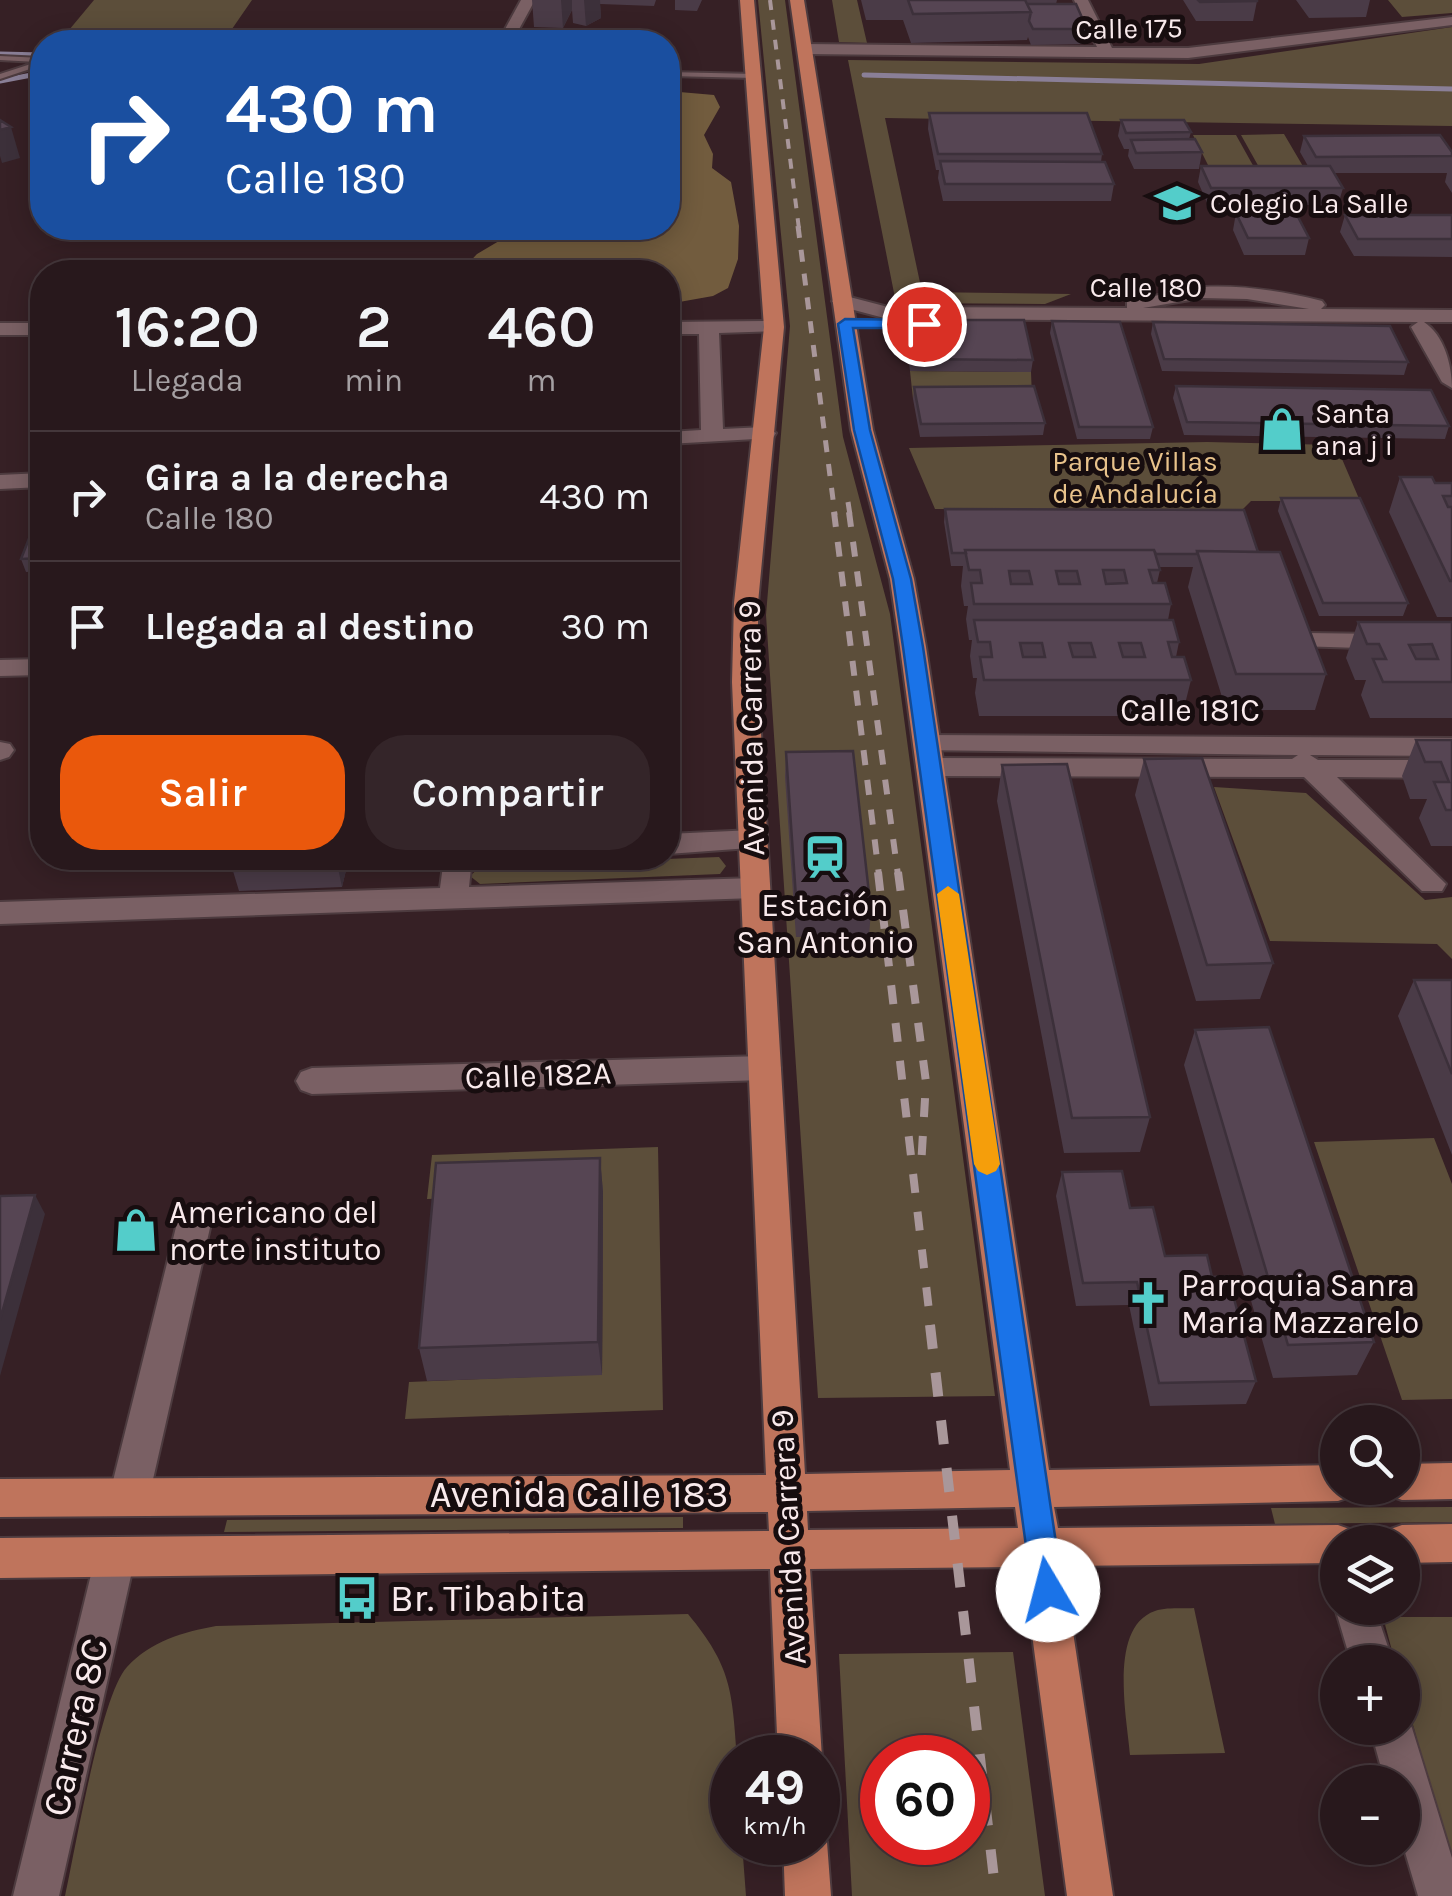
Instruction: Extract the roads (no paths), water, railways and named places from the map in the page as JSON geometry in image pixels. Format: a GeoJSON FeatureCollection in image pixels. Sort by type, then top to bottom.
{"type":"FeatureCollection","features":[{"type":"Feature","properties":{"kind":"main road","name":"Avenida Carrera 9"},"geometry":{"type":"LineString","coordinates":[[747,0],[774,328],[746,602],[753,840],[799,1735]]}},
{"type":"Feature","properties":{"kind":"main road"},"geometry":{"type":"LineString","coordinates":[[797,0],[862,430],[902,579],[1090,1896]]}},
{"type":"Feature","properties":{"kind":"main road"},"geometry":{"type":"LineString","coordinates":[[1420,1482],[1452,1481]]}},
{"type":"Feature","properties":{"kind":"main road","name":"Avenida Calle 183"},"geometry":{"type":"LineString","coordinates":[[0,1498],[784,1493],[1320,1483]]}},
{"type":"Feature","properties":{"kind":"main road"},"geometry":{"type":"LineString","coordinates":[[1420,1544],[1452,1543]]}},
{"type":"Feature","properties":{"kind":"main road","name":"Avenida Calle 183"},"geometry":{"type":"LineString","coordinates":[[0,1558],[1320,1546]]}},
{"type":"Feature","properties":{"kind":"main road"},"geometry":{"type":"LineString","coordinates":[[806,1865],[808,1896]]}},
{"type":"Feature","properties":{"kind":"street"},"geometry":{"type":"LineString","coordinates":[[512,30],[528,0]]}},
{"type":"Feature","properties":{"kind":"street"},"geometry":{"type":"LineString","coordinates":[[1081,0],[1108,55]]}},
{"type":"Feature","properties":{"kind":"street","name":"Calle 175"},"geometry":{"type":"LineString","coordinates":[[805,49],[1108,55],[1246,48],[1406,24],[1452,21]]}},
{"type":"Feature","properties":{"kind":"street","name":"Calle 180"},"geometry":{"type":"LineString","coordinates":[[844,312],[1452,316]]}},
{"type":"Feature","properties":{"kind":"street","name":"Calle 180"},"geometry":{"type":"LineString","coordinates":[[844,312],[1452,327]]}},
{"type":"Feature","properties":{"kind":"street"},"geometry":{"type":"LineString","coordinates":[[1421,327],[1452,382]]}},
{"type":"Feature","properties":{"kind":"street"},"geometry":{"type":"LineString","coordinates":[[680,328],[774,328]]}},
{"type":"Feature","properties":{"kind":"street"},"geometry":{"type":"LineString","coordinates":[[709,328],[712,436]]}},
{"type":"Feature","properties":{"kind":"street"},"geometry":{"type":"LineString","coordinates":[[0,329],[30,329]]}},
{"type":"Feature","properties":{"kind":"street"},"geometry":{"type":"LineString","coordinates":[[680,437],[765,433]]}},
{"type":"Feature","properties":{"kind":"street"},"geometry":{"type":"LineString","coordinates":[[0,482],[30,481]]}},
{"type":"Feature","properties":{"kind":"street"},"geometry":{"type":"LineString","coordinates":[[1308,641],[1452,642]]}},
{"type":"Feature","properties":{"kind":"street"},"geometry":{"type":"LineString","coordinates":[[0,668],[30,667]]}},
{"type":"Feature","properties":{"kind":"street"},"geometry":{"type":"LineString","coordinates":[[1287,746],[1432,884]]}},
{"type":"Feature","properties":{"kind":"street","name":"Calle 181C"},"geometry":{"type":"LineString","coordinates":[[929,755],[1452,746]]}},
{"type":"Feature","properties":{"kind":"street","name":"Calle 181C"},"geometry":{"type":"LineString","coordinates":[[929,755],[1452,769]]}},
{"type":"Feature","properties":{"kind":"street"},"geometry":{"type":"LineString","coordinates":[[680,843],[753,840]]}},
{"type":"Feature","properties":{"kind":"street"},"geometry":{"type":"LineString","coordinates":[[453,896],[456,870]]}},
{"type":"Feature","properties":{"kind":"street"},"geometry":{"type":"LineString","coordinates":[[0,913],[755,888]]}},
{"type":"Feature","properties":{"kind":"street","name":"Calle 182A"},"geometry":{"type":"LineString","coordinates":[[312,1081],[765,1068]]}},
{"type":"Feature","properties":{"kind":"street"},"geometry":{"type":"LineString","coordinates":[[129,1498],[194,1219]]}},
{"type":"Feature","properties":{"kind":"street","name":"Carrera 8C"},"geometry":{"type":"LineString","coordinates":[[36,1896],[116,1558]]}},
{"type":"Feature","properties":{"kind":"street"},"geometry":{"type":"LineString","coordinates":[[1396,1745],[1440,1896]]}},
{"type":"Feature","properties":{"kind":"lane"},"geometry":{"type":"LineString","coordinates":[[0,58],[30,60]]}},
{"type":"Feature","properties":{"kind":"lane"},"geometry":{"type":"LineString","coordinates":[[0,76],[30,65]]}},
{"type":"Feature","properties":{"kind":"lane"},"geometry":{"type":"LineString","coordinates":[[680,74],[755,76]]}},
{"type":"Feature","properties":{"kind":"waterway"},"geometry":{"type":"LineString","coordinates":[[0,54],[30,55]]}},
{"type":"Feature","properties":{"kind":"waterway"},"geometry":{"type":"LineString","coordinates":[[0,81],[30,75]]}},
{"type":"Feature","properties":{"kind":"waterway"},"geometry":{"type":"LineString","coordinates":[[864,75],[1452,89]]}},
{"type":"Feature","properties":{"kind":"railway"},"geometry":{"type":"LineString","coordinates":[[770,0],[799,229]]}},
{"type":"Feature","properties":{"kind":"railway"},"geometry":{"type":"LineString","coordinates":[[798,226],[835,515]]}},
{"type":"Feature","properties":{"kind":"railway"},"geometry":{"type":"LineString","coordinates":[[848,502],[850,515]]}},
{"type":"Feature","properties":{"kind":"railway"},"geometry":{"type":"LineString","coordinates":[[834,512],[879,875]]}},
{"type":"Feature","properties":{"kind":"railway"},"geometry":{"type":"LineString","coordinates":[[849,512],[898,875]]}},
{"type":"Feature","properties":{"kind":"railway"},"geometry":{"type":"LineString","coordinates":[[878,872],[931,1328]]}},
{"type":"Feature","properties":{"kind":"railway"},"geometry":{"type":"LineString","coordinates":[[898,872],[926,1082],[921,1167]]}},
{"type":"Feature","properties":{"kind":"railway"},"geometry":{"type":"LineString","coordinates":[[930,1325],[996,1896]]}},
{"type":"Feature","properties":{"kind":"place","name":"Colegio La Salle"},"geometry":{"type":"Point","coordinates":[1177,203]}},
{"type":"Feature","properties":{"kind":"place","name":"Santa ana j i"},"geometry":{"type":"Point","coordinates":[1282,429]}},
{"type":"Feature","properties":{"kind":"place","name":"Estación San Antonio"},"geometry":{"type":"Point","coordinates":[825,857]}},
{"type":"Feature","properties":{"kind":"place","name":"Americano del norte instituto"},"geometry":{"type":"Point","coordinates":[136,1230]}},
{"type":"Feature","properties":{"kind":"place","name":"Parroquia Sanra María Mazzarelo"},"geometry":{"type":"Point","coordinates":[1148,1303]}},
{"type":"Feature","properties":{"kind":"place","name":"Br. Tibabita"},"geometry":{"type":"Point","coordinates":[357,1598]}},
{"type":"Feature","properties":{"kind":"park label","name":"Parque Villas de Andalucía"},"geometry":{"type":"Point","coordinates":[1135,477]}}]}
